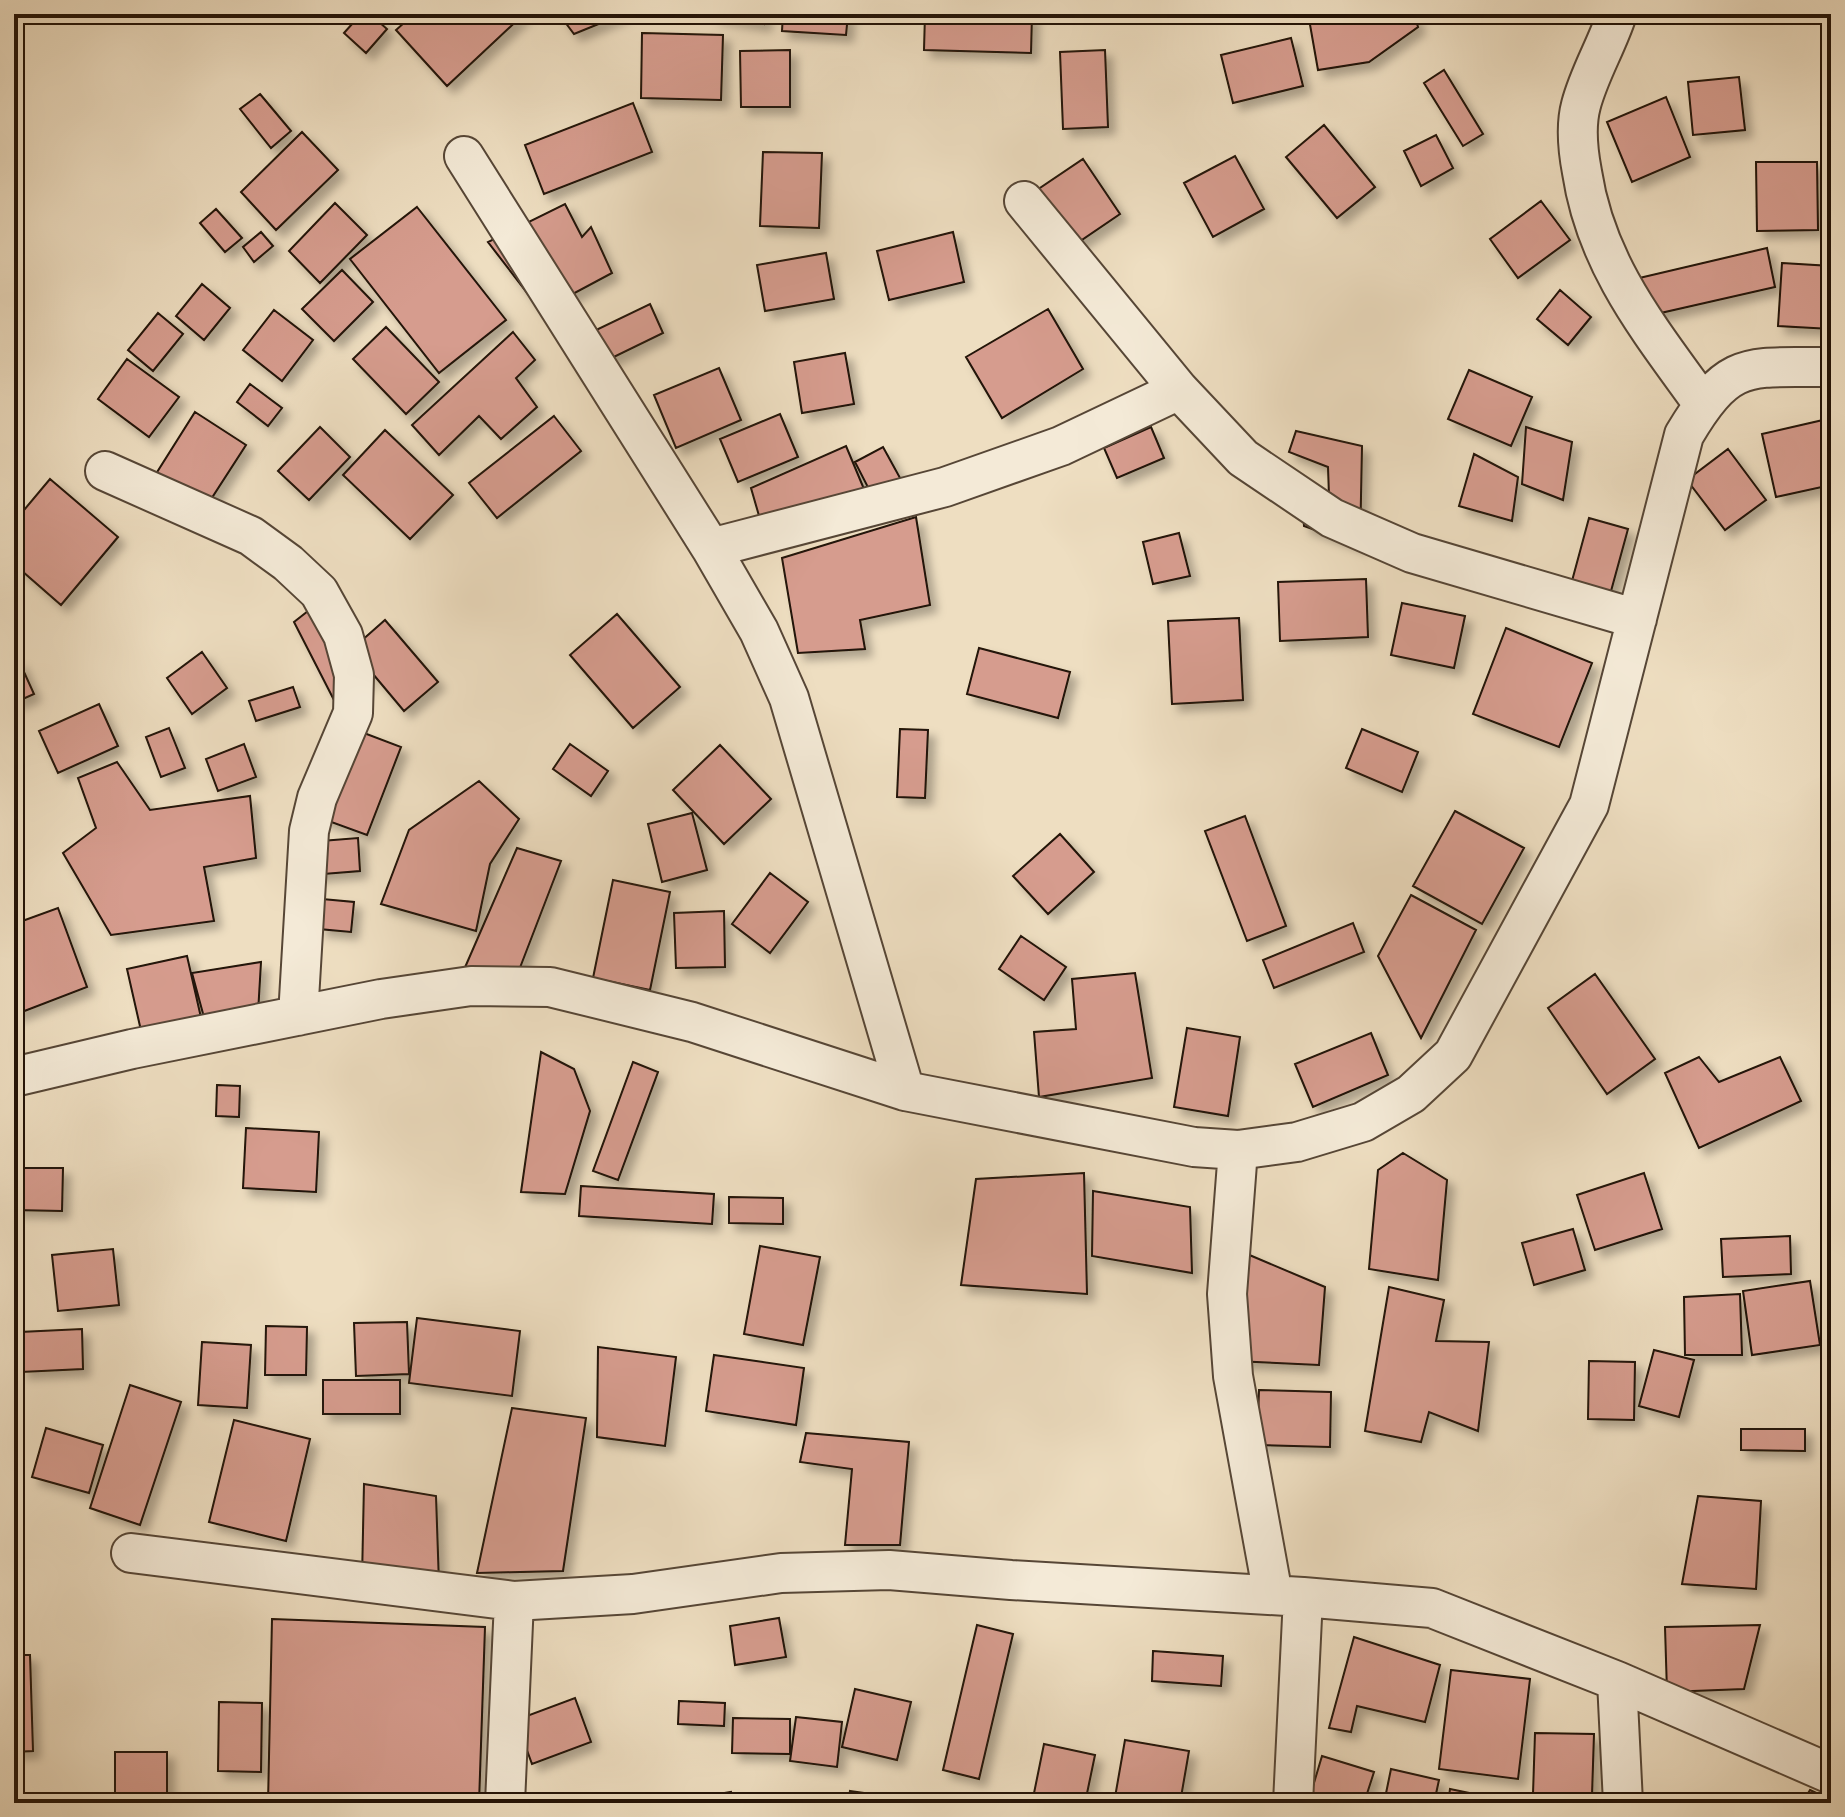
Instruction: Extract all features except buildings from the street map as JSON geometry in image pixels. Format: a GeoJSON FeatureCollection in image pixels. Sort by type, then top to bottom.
{"type":"FeatureCollection","features":[{"type":"Feature","properties":{"kind":"street"},"geometry":{"type":"LineString","coordinates":[[1617,14],[1580,106],[1577,144],[1583,181],[1599,241],[1625,295],[1703,404]]}},
{"type":"Feature","properties":{"kind":"street"},"geometry":{"type":"LineString","coordinates":[[464,156],[711,548],[759,631],[789,698],[905,1091]]}},
{"type":"Feature","properties":{"kind":"street"},"geometry":{"type":"LineString","coordinates":[[1024,201],[1179,390],[1243,458],[1332,518],[1412,553],[1637,619]]}},
{"type":"Feature","properties":{"kind":"street"},"geometry":{"type":"LineString","coordinates":[[14,1077],[132,1049],[381,999],[471,986],[550,987],[692,1022],[905,1091],[1194,1147],[1238,1150],[1297,1142],[1363,1122],[1411,1094],[1453,1055],[1589,805],[1684,435],[1703,404],[1723,381],[1751,368],[1831,367]]}},
{"type":"Feature","properties":{"kind":"street"},"geometry":{"type":"LineString","coordinates":[[711,548],[945,487],[1061,446],[1179,390]]}},
{"type":"Feature","properties":{"kind":"street"},"geometry":{"type":"LineString","coordinates":[[105,471],[251,536],[288,563],[319,592],[343,635],[354,675],[353,713],[317,798],[309,831],[298,1016]]}},
{"type":"Feature","properties":{"kind":"street"},"geometry":{"type":"LineString","coordinates":[[1238,1150],[1227,1294],[1232,1362],[1288,1596],[1293,1803]]}},
{"type":"Feature","properties":{"kind":"street"},"geometry":{"type":"LineString","coordinates":[[131,1553],[514,1601],[633,1594],[781,1573],[889,1570],[1432,1608],[1617,1681],[1831,1774]]}},
{"type":"Feature","properties":{"kind":"street"},"geometry":{"type":"LineString","coordinates":[[505,1803],[514,1601]]}},
{"type":"Feature","properties":{"kind":"street"},"geometry":{"type":"LineString","coordinates":[[1617,1681],[1623,1803]]}}]}
